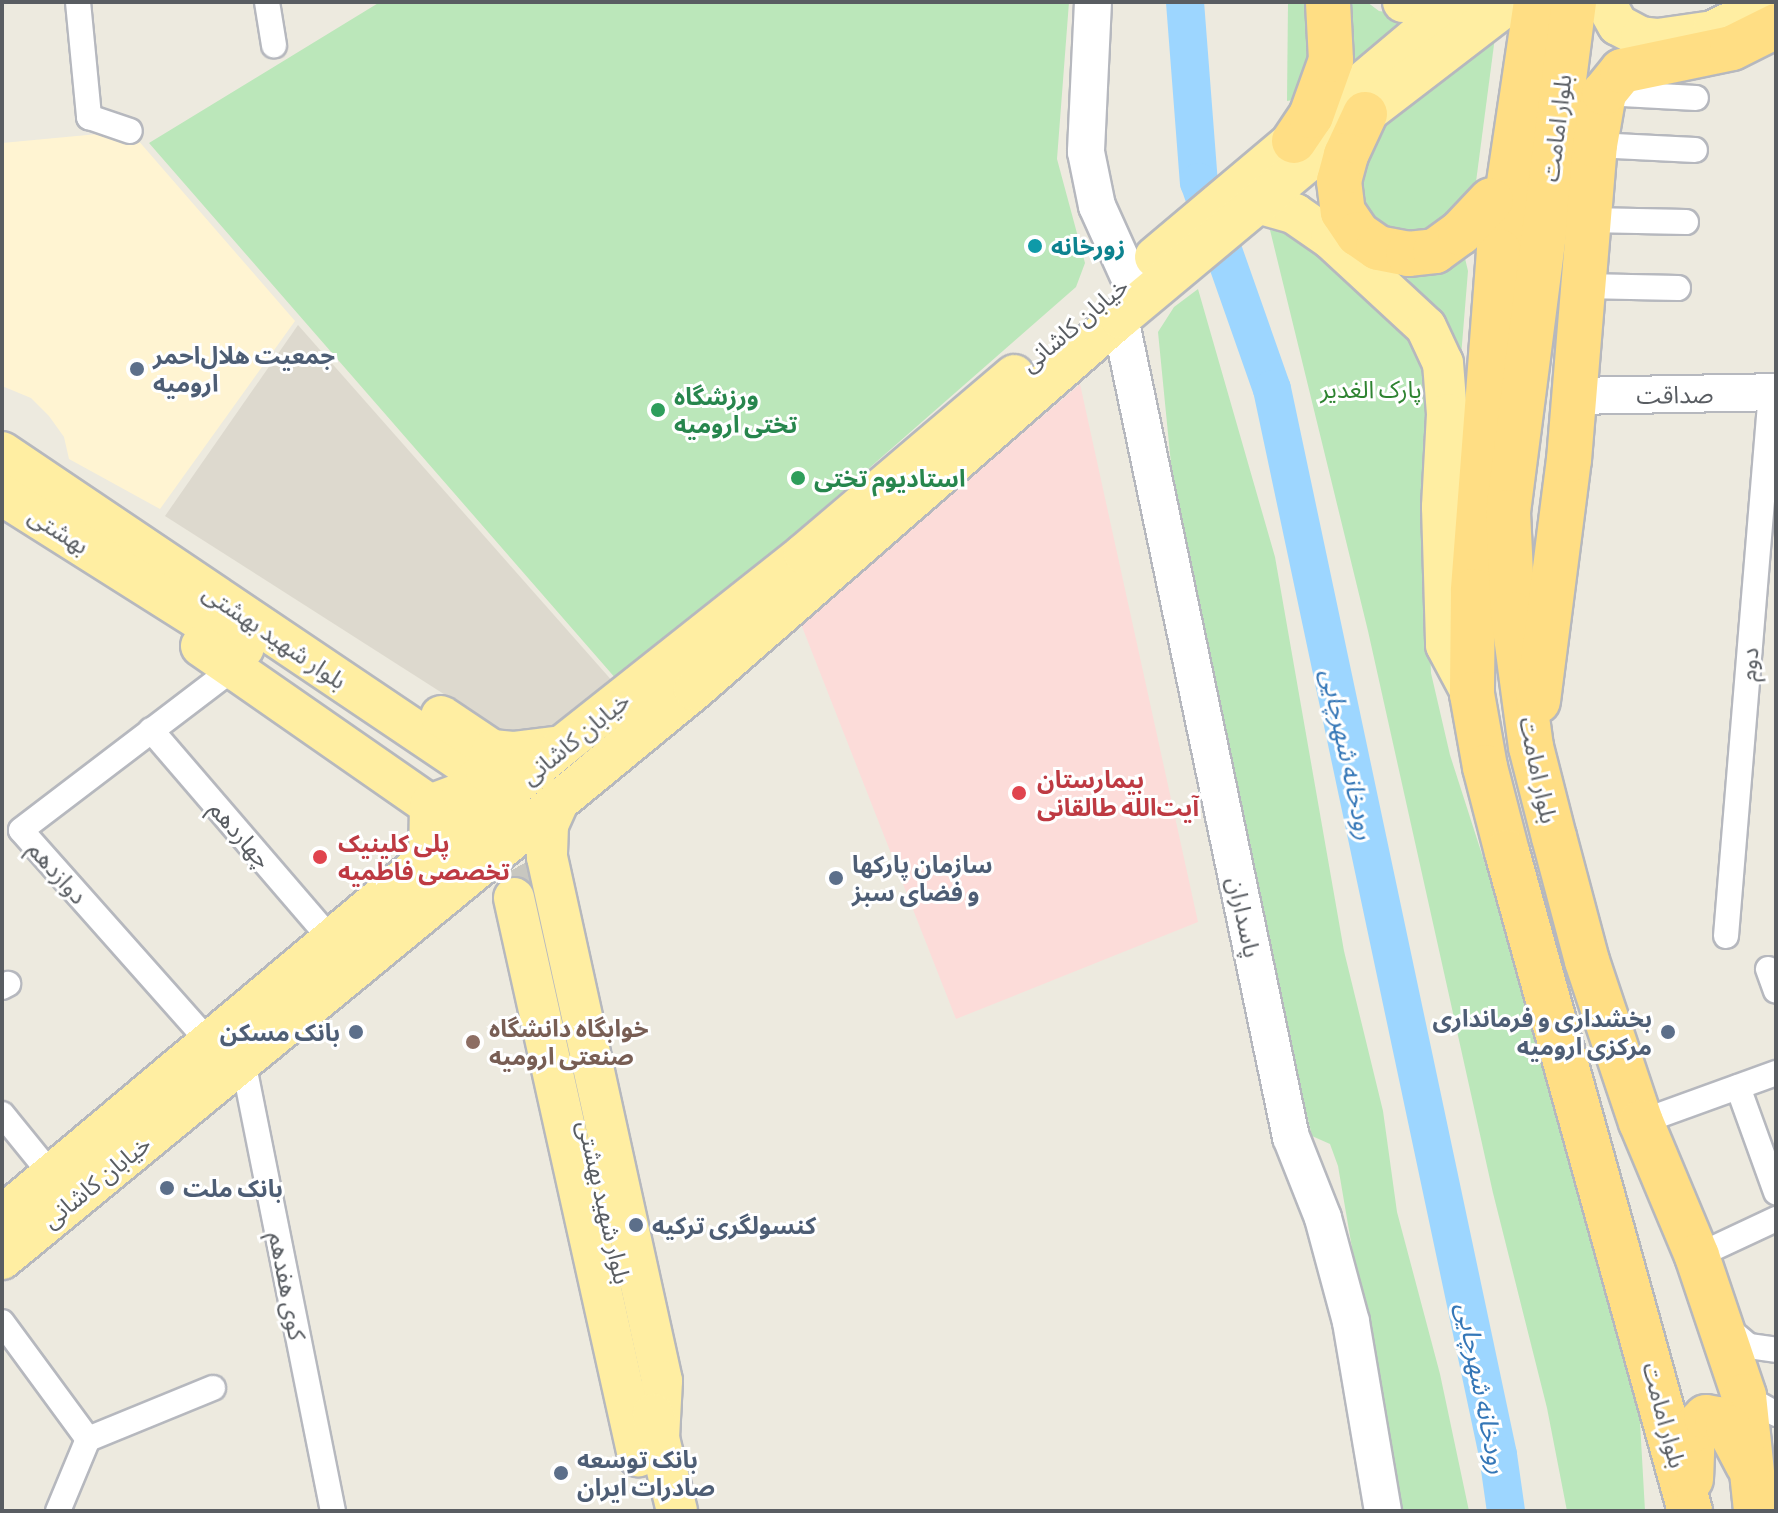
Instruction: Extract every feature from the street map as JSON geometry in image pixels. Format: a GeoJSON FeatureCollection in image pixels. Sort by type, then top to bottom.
{"type":"FeatureCollection","features":[{"type":"Feature","properties":{"kind":"highway"},"geometry":{"type":"LineString","coordinates":[[1294,141],[1311,116],[1331,60],[1328,2]]}},
{"type":"Feature","properties":{"kind":"highway"},"geometry":{"type":"LineString","coordinates":[[1499,251],[1491,200],[1513,2]]}},
{"type":"Feature","properties":{"kind":"highway","name":"بلوار امامت"},"geometry":{"type":"LineString","coordinates":[[1536,2],[1499,251],[1473,591],[1472,694],[1485,767],[1507,852],[1690,1509]]}},
{"type":"Feature","properties":{"kind":"highway","name":"بلوار امامت"},"geometry":{"type":"LineString","coordinates":[[1574,2],[1508,512],[1513,614],[1531,747],[1587,961],[1641,1122],[1697,1256],[1717,1319],[1760,1405],[1754,1493]]}},
{"type":"Feature","properties":{"kind":"highway"},"geometry":{"type":"LineString","coordinates":[[1531,747],[1548,644],[1574,396],[1595,145],[1604,93],[1622,71],[1732,48],[1776,26]]}},
{"type":"Feature","properties":{"kind":"highway"},"geometry":{"type":"LineString","coordinates":[[1365,114],[1346,155],[1339,181],[1343,212],[1358,234],[1378,248],[1408,254],[1435,251],[1460,233],[1491,200]]}},
{"type":"Feature","properties":{"kind":"highway"},"geometry":{"type":"LineString","coordinates":[[1690,1509],[1693,1430],[1699,1421],[1717,1419],[1728,1427],[1754,1493]]}},
{"type":"Feature","properties":{"kind":"main road","name":"پاسداران"},"geometry":{"type":"LineString","coordinates":[[1093,2],[1086,152],[1097,206],[1136,289],[1291,1137],[1323,1218],[1351,1322],[1383,1511]]}},
{"type":"Feature","properties":{"kind":"main road"},"geometry":{"type":"LineString","coordinates":[[1403,2],[1451,11],[1513,2]]}},
{"type":"Feature","properties":{"kind":"main road"},"geometry":{"type":"LineString","coordinates":[[1605,2],[1618,25],[1641,37],[1658,39],[1713,31],[1772,2]]}},
{"type":"Feature","properties":{"kind":"main road"},"geometry":{"type":"LineString","coordinates":[[1136,289],[1256,189],[1365,114],[1451,11]]}},
{"type":"Feature","properties":{"kind":"main road"},"geometry":{"type":"LineString","coordinates":[[1256,189],[1294,141],[1451,11]]}},
{"type":"Feature","properties":{"kind":"main road"},"geometry":{"type":"LineString","coordinates":[[1256,189],[1331,239],[1426,327],[1443,363],[1447,414],[1442,507],[1446,645],[1472,694]]}},
{"type":"Feature","properties":{"kind":"main road","name":"خیابان کاشانی"},"geometry":{"type":"LineString","coordinates":[[2,1259],[226,1051],[442,874],[562,746],[1136,289]]}},
{"type":"Feature","properties":{"kind":"main road","name":"خیابان کاشانی"},"geometry":{"type":"LineString","coordinates":[[2,1216],[50,1173],[226,1051],[331,939],[442,874],[560,798],[706,680],[1136,289]]}},
{"type":"Feature","properties":{"kind":"main road","name":"صداقت"},"geometry":{"type":"LineString","coordinates":[[1574,396],[1773,392]]}},
{"type":"Feature","properties":{"kind":"main road","name":"بهشتی"},"geometry":{"type":"LineString","coordinates":[[10,479],[120,551]]}},
{"type":"Feature","properties":{"kind":"main road"},"geometry":{"type":"LineString","coordinates":[[458,774],[134,517],[74,521],[97,574],[234,668],[458,774],[513,752],[562,746]]}},
{"type":"Feature","properties":{"kind":"main road","name":"بلوار شهید بهشتی"},"geometry":{"type":"LineString","coordinates":[[120,551],[458,774]]}},
{"type":"Feature","properties":{"kind":"main road"},"geometry":{"type":"LineString","coordinates":[[458,774],[442,874],[477,886],[523,893]]}},
{"type":"Feature","properties":{"kind":"main road","name":"بلوار شهید بهشتی"},"geometry":{"type":"LineString","coordinates":[[560,798],[548,825],[547,857],[523,893],[647,1439],[677,1511]]}},
{"type":"Feature","properties":{"kind":"main road","name":"بلوار شهید بهشتی"},"geometry":{"type":"LineString","coordinates":[[647,1439],[650,1511]]}},
{"type":"Feature","properties":{"kind":"street"},"geometry":{"type":"LineString","coordinates":[[78,2],[89,117],[130,131]]}},
{"type":"Feature","properties":{"kind":"street"},"geometry":{"type":"LineString","coordinates":[[267,2],[274,45]]}},
{"type":"Feature","properties":{"kind":"street"},"geometry":{"type":"LineString","coordinates":[[1604,93],[1696,98]]}},
{"type":"Feature","properties":{"kind":"street"},"geometry":{"type":"LineString","coordinates":[[1595,145],[1695,150]]}},
{"type":"Feature","properties":{"kind":"street"},"geometry":{"type":"LineString","coordinates":[[1589,220],[1686,222]]}},
{"type":"Feature","properties":{"kind":"street"},"geometry":{"type":"LineString","coordinates":[[1584,286],[1678,288]]}},
{"type":"Feature","properties":{"kind":"street","name":"دوم"},"geometry":{"type":"LineString","coordinates":[[1726,936],[1773,392]]}},
{"type":"Feature","properties":{"kind":"street","name":"دوازدهم"},"geometry":{"type":"LineString","coordinates":[[226,1051],[21,830],[234,668]]}},
{"type":"Feature","properties":{"kind":"street","name":"چهاردهم"},"geometry":{"type":"LineString","coordinates":[[151,730],[331,939]]}},
{"type":"Feature","properties":{"kind":"street","name":"کوی هفدهم"},"geometry":{"type":"LineString","coordinates":[[226,1051],[333,1511]]}},
{"type":"Feature","properties":{"kind":"street"},"geometry":{"type":"LineString","coordinates":[[1641,1122],[1776,1073]]}},
{"type":"Feature","properties":{"kind":"street"},"geometry":{"type":"LineString","coordinates":[[1738,1087],[1776,1192]]}},
{"type":"Feature","properties":{"kind":"street"},"geometry":{"type":"LineString","coordinates":[[2,1114],[50,1173]]}},
{"type":"Feature","properties":{"kind":"street"},"geometry":{"type":"LineString","coordinates":[[1697,1256],[1776,1219]]}},
{"type":"Feature","properties":{"kind":"street"},"geometry":{"type":"LineString","coordinates":[[1717,1319],[1749,1346],[1776,1350]]}},
{"type":"Feature","properties":{"kind":"street"},"geometry":{"type":"LineString","coordinates":[[2,1322],[88,1439]]}},
{"type":"Feature","properties":{"kind":"street"},"geometry":{"type":"LineString","coordinates":[[58,1511],[88,1439],[213,1388]]}},
{"type":"Feature","properties":{"kind":"shaded area"},"geometry":{"type":"Polygon","coordinates":[[[130,131],[295,321],[160,509],[69,459],[64,437],[49,416],[31,398],[2,386],[2,143],[130,131]]]}},
{"type":"Feature","properties":{"kind":"shaded area"},"geometry":{"type":"Polygon","coordinates":[[[298,325],[614,683],[541,734],[497,728],[165,516],[298,325]]]}},
{"type":"Feature","properties":{"kind":"shaded area","name":"بیمارستان آیت‌الله طالقانی"},"geometry":{"type":"Polygon","coordinates":[[[1080,384],[1198,922],[956,1019],[801,624],[1080,384]]]}},
{"type":"Feature","properties":{"kind":"green space","name":"ورزشگاه تختی ارومیه"},"geometry":{"type":"Polygon","coordinates":[[[380,2],[1069,2],[1057,159],[1085,263],[1076,287],[794,534],[617,680],[149,143],[380,2]]]}},
{"type":"Feature","properties":{"kind":"green space"},"geometry":{"type":"Polygon","coordinates":[[[1288,2],[1309,2],[1316,57],[1298,99],[1287,101],[1288,2]]]}},
{"type":"Feature","properties":{"kind":"green space"},"geometry":{"type":"Polygon","coordinates":[[[1337,2],[1367,2],[1379,11],[1411,16],[1333,82],[1337,2]]]}},
{"type":"Feature","properties":{"kind":"green space"},"geometry":{"type":"Polygon","coordinates":[[[1495,37],[1474,197],[1433,240],[1360,222],[1357,148],[1495,37]]]}},
{"type":"Feature","properties":{"kind":"green space","name":"پارک الغدیر"},"geometry":{"type":"Polygon","coordinates":[[[1270,230],[1287,233],[1309,247],[1382,307],[1422,349],[1433,382],[1424,511],[1431,673],[1450,755],[1514,954],[1639,1404],[1645,1511],[1567,1511],[1547,1408],[1493,1193],[1368,631],[1270,230]]]}},
{"type":"Feature","properties":{"kind":"green space"},"geometry":{"type":"Polygon","coordinates":[[[1464,254],[1468,271],[1459,381],[1440,316],[1407,278],[1464,254]]]}},
{"type":"Feature","properties":{"kind":"green space"},"geometry":{"type":"Polygon","coordinates":[[[1198,289],[1275,557],[1344,951],[1383,1111],[1397,1212],[1440,1374],[1469,1511],[1397,1511],[1338,1166],[1330,1144],[1312,1136],[1248,874],[1171,464],[1158,332],[1174,307],[1198,289]]]}},
{"type":"Feature","properties":{"kind":"waterway","name":"رودخانه شهرچایی"},"geometry":{"type":"LineString","coordinates":[[1185,2],[1199,182],[1272,389],[1498,1455],[1506,1511]]}},
{"type":"Feature","properties":{"kind":"tunnel"},"geometry":{"type":"LineString","coordinates":[[491,813],[536,893]]}},
{"type":"Feature","properties":{"kind":"place","name":"زورخانه"},"geometry":{"type":"Point","coordinates":[1035,246]}},
{"type":"Feature","properties":{"kind":"place","name":"جمعیت هلال‌احمر ارومیه"},"geometry":{"type":"Point","coordinates":[137,369]}},
{"type":"Feature","properties":{"kind":"place","name":"ورزشگاه تختی ارومیه"},"geometry":{"type":"Point","coordinates":[658,410]}},
{"type":"Feature","properties":{"kind":"place","name":"استادیوم تختی"},"geometry":{"type":"Point","coordinates":[798,478]}},
{"type":"Feature","properties":{"kind":"place","name":"بیمارستان آیت‌الله طالقانی"},"geometry":{"type":"Point","coordinates":[1019,793]}},
{"type":"Feature","properties":{"kind":"place","name":"پلی کلینیک تخصصی فاطمیه"},"geometry":{"type":"Point","coordinates":[320,857]}},
{"type":"Feature","properties":{"kind":"place","name":"سازمان پارکها و فضای سبز"},"geometry":{"type":"Point","coordinates":[836,878]}},
{"type":"Feature","properties":{"kind":"place","name":"بانک مسکن"},"geometry":{"type":"Point","coordinates":[356,1032]}},
{"type":"Feature","properties":{"kind":"place","name":"بخشداری و فرمانداری مرکزی ارومیه"},"geometry":{"type":"Point","coordinates":[1668,1032]}},
{"type":"Feature","properties":{"kind":"place","name":"خوابگاه دانشگاه صنعتی ارومیه"},"geometry":{"type":"Point","coordinates":[473,1042]}},
{"type":"Feature","properties":{"kind":"place","name":"بانک ملت"},"geometry":{"type":"Point","coordinates":[167,1188]}},
{"type":"Feature","properties":{"kind":"place","name":"کنسولگری ترکیه"},"geometry":{"type":"Point","coordinates":[636,1225]}},
{"type":"Feature","properties":{"kind":"place","name":"بانک توسعه صادرات ایران"},"geometry":{"type":"Point","coordinates":[561,1473]}}]}
